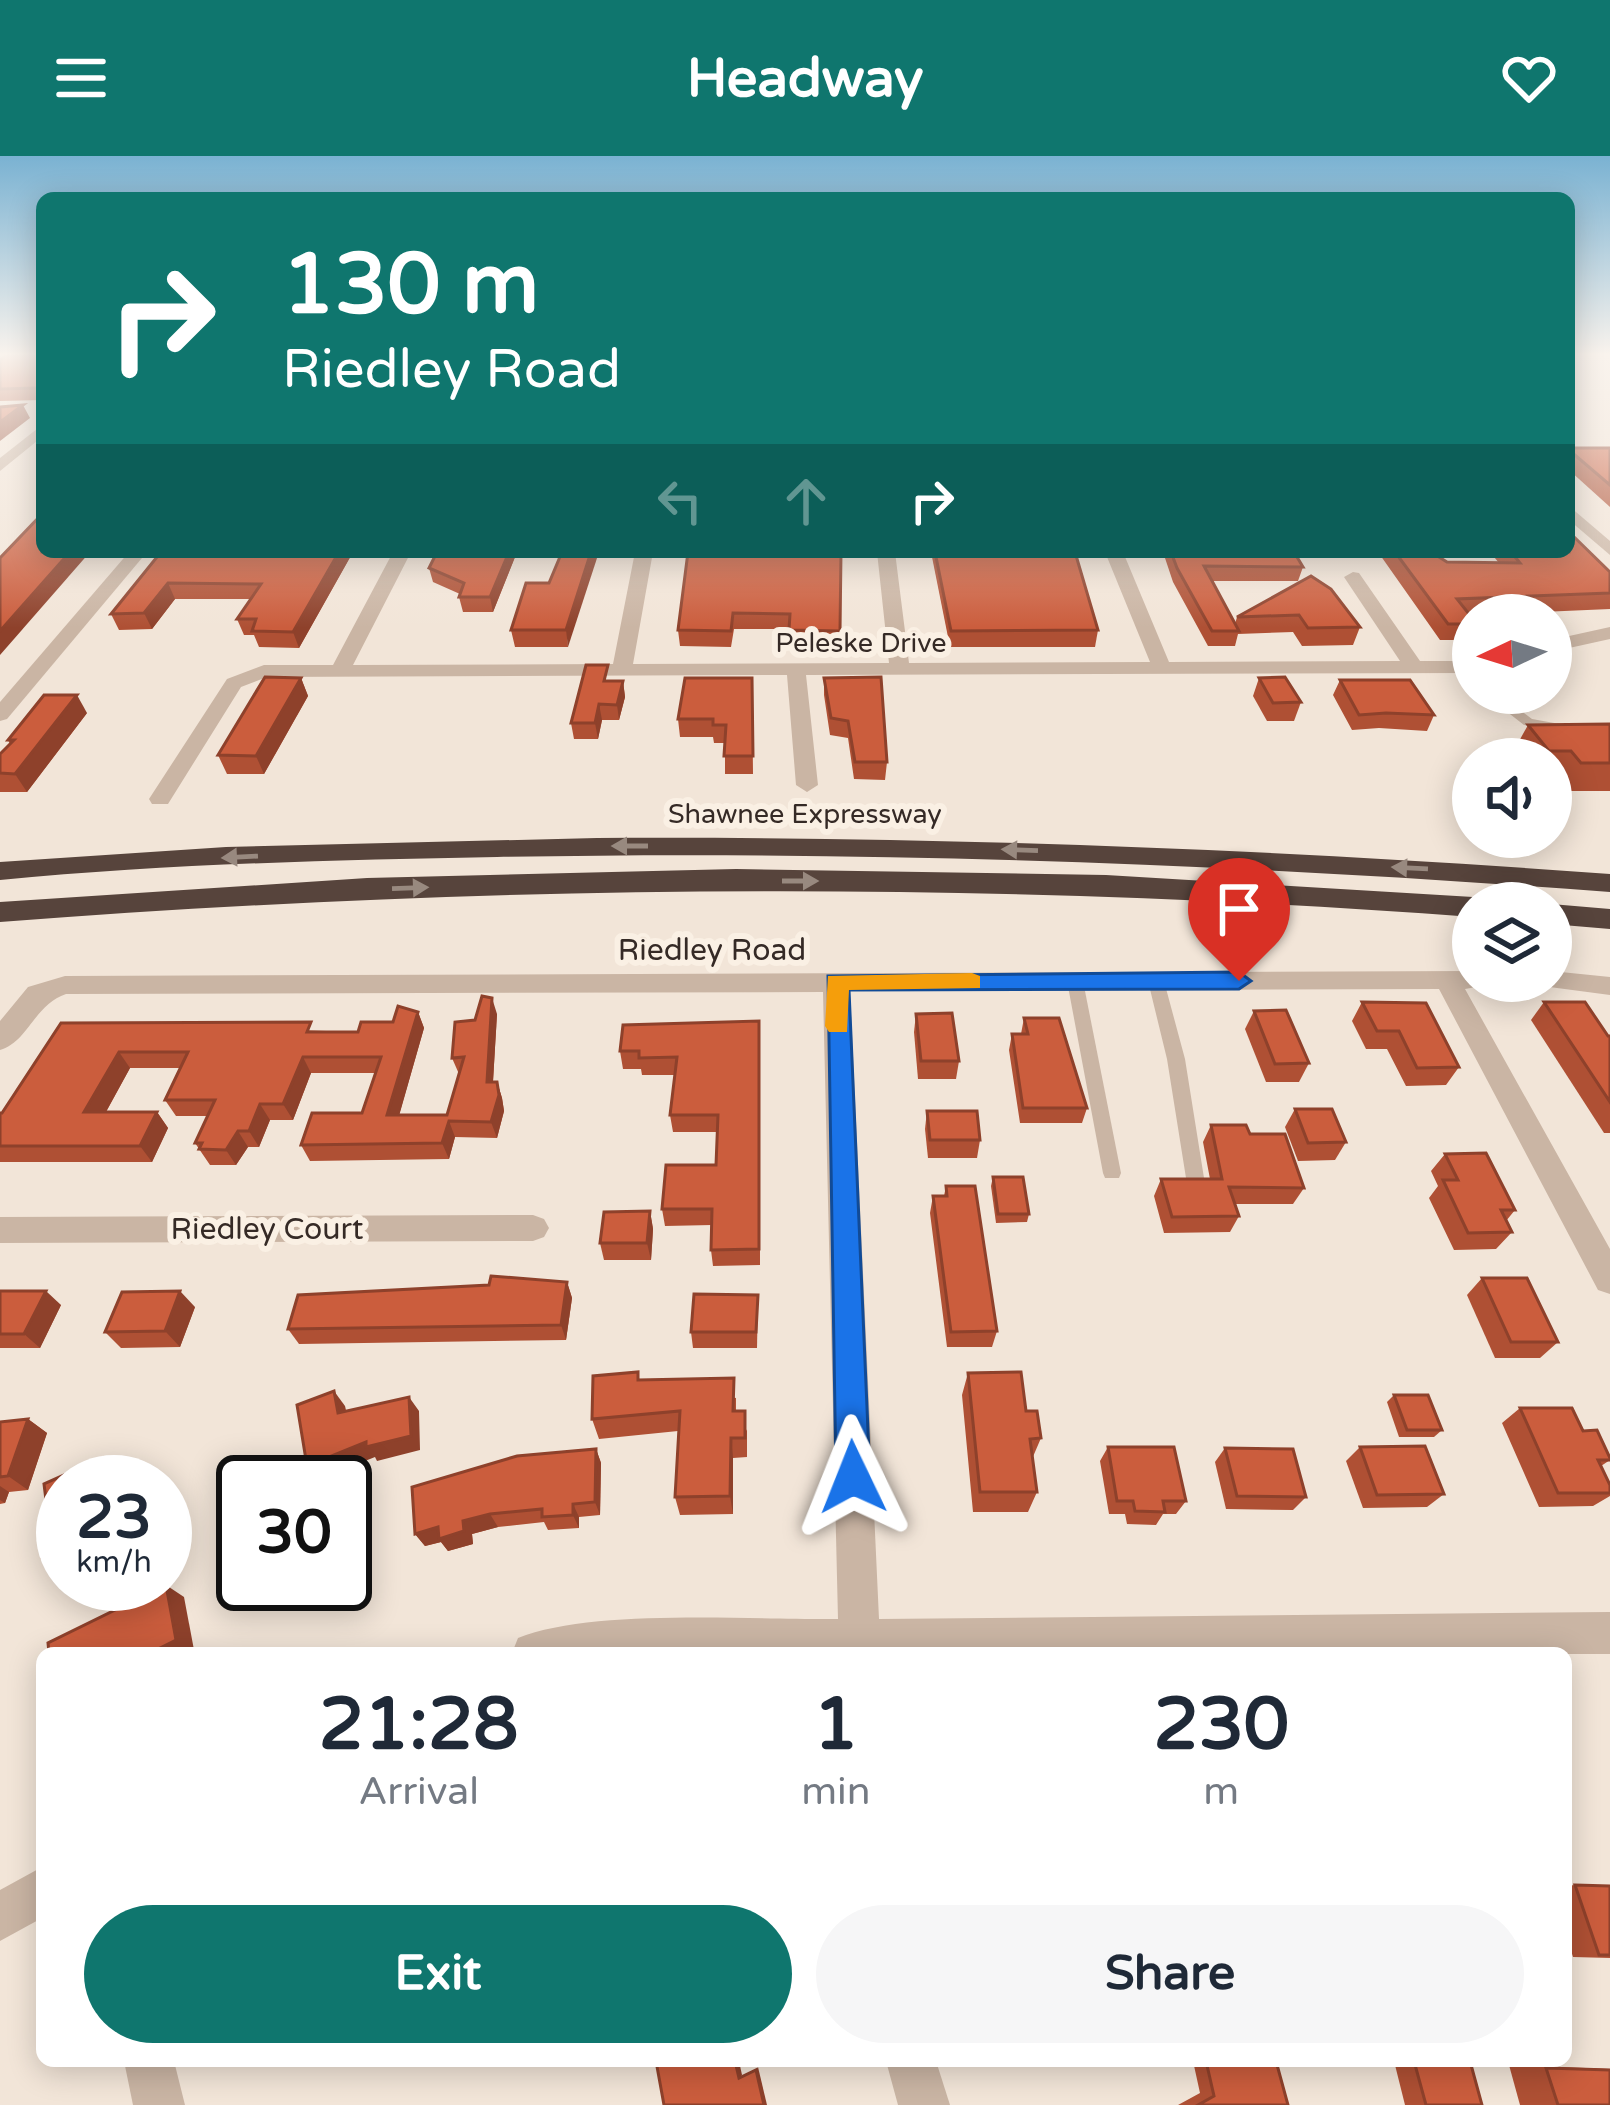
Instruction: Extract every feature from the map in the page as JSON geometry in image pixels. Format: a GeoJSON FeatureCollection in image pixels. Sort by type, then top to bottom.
{"type":"FeatureCollection","features":[{"type":"Feature","properties":{"kind":"highway","name":"Shawnee Expressway"},"geometry":{"type":"LineString","coordinates":[[0,872],[315,853],[755,845],[1152,854],[1610,883]]}},
{"type":"Feature","properties":{"kind":"highway"},"geometry":{"type":"LineString","coordinates":[[0,912],[366,889],[714,880],[1096,887],[1452,906]]}},
{"type":"Feature","properties":{"kind":"highway"},"geometry":{"type":"LineString","coordinates":[[1572,916],[1610,919]]}},
{"type":"Feature","properties":{"kind":"street"},"geometry":{"type":"LineString","coordinates":[[0,466],[23,446]]}},
{"type":"Feature","properties":{"kind":"street"},"geometry":{"type":"LineString","coordinates":[[1575,517],[1610,550]]}},
{"type":"Feature","properties":{"kind":"street"},"geometry":{"type":"LineString","coordinates":[[0,716],[133,558]]}},
{"type":"Feature","properties":{"kind":"street"},"geometry":{"type":"LineString","coordinates":[[340,670],[398,558]]}},
{"type":"Feature","properties":{"kind":"street"},"geometry":{"type":"LineString","coordinates":[[622,670],[643,558]]}},
{"type":"Feature","properties":{"kind":"street"},"geometry":{"type":"LineString","coordinates":[[887,558],[900,670]]}},
{"type":"Feature","properties":{"kind":"street"},"geometry":{"type":"LineString","coordinates":[[1116,558],[1163,670]]}},
{"type":"Feature","properties":{"kind":"street"},"geometry":{"type":"LineString","coordinates":[[1353,577],[1416,670]]}},
{"type":"Feature","properties":{"kind":"street"},"geometry":{"type":"LineString","coordinates":[[1572,641],[1610,633]]}},
{"type":"Feature","properties":{"kind":"street","name":"Peleske Drive"},"geometry":{"type":"LineString","coordinates":[[160,799],[234,683],[250,674],[340,670],[1452,671]]}},
{"type":"Feature","properties":{"kind":"street"},"geometry":{"type":"LineString","coordinates":[[796,670],[807,785]]}},
{"type":"Feature","properties":{"kind":"street","name":"Riedley Road"},"geometry":{"type":"LineString","coordinates":[[0,1040],[38,994],[64,985],[1452,980]]}},
{"type":"Feature","properties":{"kind":"street"},"geometry":{"type":"LineString","coordinates":[[836,982],[860,1647]]}},
{"type":"Feature","properties":{"kind":"street"},"geometry":{"type":"LineString","coordinates":[[1572,982],[1610,986]]}},
{"type":"Feature","properties":{"kind":"street"},"geometry":{"type":"LineString","coordinates":[[1471,1002],[1610,1280]]}},
{"type":"Feature","properties":{"kind":"street","name":"Riedley Court"},"geometry":{"type":"LineString","coordinates":[[0,1230],[533,1228]]}},
{"type":"Feature","properties":{"kind":"street"},"geometry":{"type":"LineString","coordinates":[[580,1647],[620,1642],[860,1647],[1610,1633]]}},
{"type":"Feature","properties":{"kind":"street"},"geometry":{"type":"LineString","coordinates":[[0,1917],[36,1895]]}},
{"type":"Feature","properties":{"kind":"street"},"geometry":{"type":"LineString","coordinates":[[150,2067],[159,2105]]}},
{"type":"Feature","properties":{"kind":"street"},"geometry":{"type":"LineString","coordinates":[[913,2067],[925,2105]]}},
{"type":"Feature","properties":{"kind":"lane"},"geometry":{"type":"LineString","coordinates":[[1516,714],[1524,721],[1610,737]]}},
{"type":"Feature","properties":{"kind":"lane"},"geometry":{"type":"LineString","coordinates":[[1075,981],[1112,1174]]}},
{"type":"Feature","properties":{"kind":"lane"},"geometry":{"type":"LineString","coordinates":[[1156,981],[1181,1083],[1196,1178]]}},
{"type":"Feature","properties":{"kind":"building"},"geometry":{"type":"Polygon","coordinates":[[[1575,448],[1610,448],[1610,485],[1575,455],[1575,448]]]}},
{"type":"Feature","properties":{"kind":"building"},"geometry":{"type":"Polygon","coordinates":[[[36,520],[36,558],[65,558],[0,631],[0,558],[36,520]]]}},
{"type":"Feature","properties":{"kind":"building"},"geometry":{"type":"Polygon","coordinates":[[[1575,538],[1610,572],[1610,593],[1452,594],[1452,624],[1448,624],[1399,558],[1447,562],[1575,558],[1575,538]]]}},
{"type":"Feature","properties":{"kind":"building"},"geometry":{"type":"Polygon","coordinates":[[[156,558],[336,558],[293,632],[252,631],[256,619],[237,619],[261,584],[168,583],[144,613],[111,614],[156,558]]]}},
{"type":"Feature","properties":{"kind":"building"},"geometry":{"type":"Polygon","coordinates":[[[434,558],[506,558],[490,597],[459,597],[464,583],[429,568],[434,558]]]}},
{"type":"Feature","properties":{"kind":"building"},"geometry":{"type":"Polygon","coordinates":[[[559,558],[589,558],[566,630],[511,630],[526,583],[549,583],[559,558]]]}},
{"type":"Feature","properties":{"kind":"building"},"geometry":{"type":"Polygon","coordinates":[[[687,558],[841,558],[840,631],[789,630],[790,614],[733,613],[731,631],[678,630],[687,558]]]}},
{"type":"Feature","properties":{"kind":"building"},"geometry":{"type":"Polygon","coordinates":[[[936,558],[1077,558],[1098,630],[951,631],[936,558]]]}},
{"type":"Feature","properties":{"kind":"building"},"geometry":{"type":"Polygon","coordinates":[[[1173,558],[1298,558],[1303,567],[1204,566],[1239,631],[1212,631],[1173,558]]]}},
{"type":"Feature","properties":{"kind":"building"},"geometry":{"type":"Polygon","coordinates":[[[1311,576],[1331,589],[1360,627],[1308,628],[1299,615],[1237,617],[1311,576]]]}},
{"type":"Feature","properties":{"kind":"building"},"geometry":{"type":"Polygon","coordinates":[[[586,665],[608,665],[604,681],[623,681],[617,705],[599,704],[595,723],[571,723],[586,665]]]}},
{"type":"Feature","properties":{"kind":"building"},"geometry":{"type":"Polygon","coordinates":[[[265,677],[301,678],[256,756],[218,755],[265,677]]]}},
{"type":"Feature","properties":{"kind":"building"},"geometry":{"type":"Polygon","coordinates":[[[881,677],[887,762],[855,762],[848,721],[831,718],[824,678],[881,677]]]}},
{"type":"Feature","properties":{"kind":"building"},"geometry":{"type":"Polygon","coordinates":[[[1285,677],[1301,702],[1273,703],[1259,678],[1285,677]]]}},
{"type":"Feature","properties":{"kind":"building"},"geometry":{"type":"Polygon","coordinates":[[[685,678],[752,678],[753,756],[724,756],[726,725],[713,725],[713,719],[678,719],[685,678]]]}},
{"type":"Feature","properties":{"kind":"building"},"geometry":{"type":"Polygon","coordinates":[[[1340,680],[1410,680],[1434,715],[1359,715],[1340,680]]]}},
{"type":"Feature","properties":{"kind":"building"},"geometry":{"type":"Polygon","coordinates":[[[44,695],[77,695],[15,774],[0,773],[0,754],[44,695]]]}},
{"type":"Feature","properties":{"kind":"building"},"geometry":{"type":"Polygon","coordinates":[[[1610,724],[1610,763],[1581,763],[1572,752],[1572,738],[1538,738],[1528,725],[1610,724]]]}},
{"type":"Feature","properties":{"kind":"building"},"geometry":{"type":"Polygon","coordinates":[[[482,996],[492,998],[487,1082],[497,1082],[499,1095],[491,1122],[449,1121],[442,1143],[301,1145],[312,1113],[362,1113],[381,1057],[303,1057],[283,1104],[260,1104],[249,1131],[238,1131],[226,1150],[199,1149],[202,1143],[195,1143],[215,1100],[165,1100],[188,1052],[119,1052],[84,1112],[157,1112],[140,1146],[0,1146],[0,1113],[61,1023],[311,1022],[307,1032],[358,1032],[361,1022],[393,1022],[398,1006],[418,1012],[387,1115],[447,1115],[464,1057],[452,1058],[455,1022],[475,1020],[482,996]]]}},
{"type":"Feature","properties":{"kind":"building"},"geometry":{"type":"Polygon","coordinates":[[[1362,1002],[1426,1003],[1459,1067],[1417,1068],[1399,1031],[1377,1031],[1362,1002]]]}},
{"type":"Feature","properties":{"kind":"building"},"geometry":{"type":"Polygon","coordinates":[[[1544,1002],[1585,1002],[1610,1036],[1610,1102],[1544,1002]]]}},
{"type":"Feature","properties":{"kind":"building"},"geometry":{"type":"Polygon","coordinates":[[[1286,1010],[1309,1063],[1275,1064],[1254,1011],[1286,1010]]]}},
{"type":"Feature","properties":{"kind":"building"},"geometry":{"type":"Polygon","coordinates":[[[952,1013],[959,1061],[921,1061],[916,1014],[952,1013]]]}},
{"type":"Feature","properties":{"kind":"building"},"geometry":{"type":"Polygon","coordinates":[[[1024,1018],[1059,1018],[1087,1108],[1023,1108],[1012,1034],[1028,1034],[1024,1018]]]}},
{"type":"Feature","properties":{"kind":"building"},"geometry":{"type":"Polygon","coordinates":[[[759,1021],[759,1249],[711,1250],[712,1209],[662,1209],[666,1165],[716,1165],[718,1115],[670,1115],[677,1057],[639,1058],[639,1051],[620,1051],[623,1025],[759,1021]]]}},
{"type":"Feature","properties":{"kind":"building"},"geometry":{"type":"Polygon","coordinates":[[[1295,1109],[1332,1109],[1346,1142],[1308,1143],[1295,1109]]]}},
{"type":"Feature","properties":{"kind":"building"},"geometry":{"type":"Polygon","coordinates":[[[927,1111],[977,1111],[980,1140],[930,1140],[927,1111]]]}},
{"type":"Feature","properties":{"kind":"building"},"geometry":{"type":"Polygon","coordinates":[[[1211,1125],[1246,1125],[1250,1134],[1285,1134],[1304,1188],[1229,1187],[1239,1216],[1172,1217],[1161,1179],[1222,1179],[1211,1125]]]}},
{"type":"Feature","properties":{"kind":"building"},"geometry":{"type":"Polygon","coordinates":[[[1486,1153],[1515,1210],[1501,1210],[1512,1232],[1468,1233],[1443,1180],[1458,1180],[1445,1154],[1486,1153]]]}},
{"type":"Feature","properties":{"kind":"building"},"geometry":{"type":"Polygon","coordinates":[[[993,1177],[1023,1177],[1029,1214],[998,1214],[993,1177]]]}},
{"type":"Feature","properties":{"kind":"building"},"geometry":{"type":"Polygon","coordinates":[[[946,1186],[975,1186],[997,1331],[951,1332],[933,1196],[947,1196],[946,1186]]]}},
{"type":"Feature","properties":{"kind":"building"},"geometry":{"type":"Polygon","coordinates":[[[650,1211],[647,1243],[600,1243],[604,1212],[650,1211]]]}},
{"type":"Feature","properties":{"kind":"building"},"geometry":{"type":"Polygon","coordinates":[[[491,1276],[567,1282],[561,1325],[288,1329],[298,1295],[489,1285],[491,1276]]]}},
{"type":"Feature","properties":{"kind":"building"},"geometry":{"type":"Polygon","coordinates":[[[1482,1278],[1527,1278],[1558,1342],[1511,1342],[1482,1278]]]}},
{"type":"Feature","properties":{"kind":"building"},"geometry":{"type":"Polygon","coordinates":[[[0,1291],[46,1291],[24,1334],[0,1334],[0,1291]]]}},
{"type":"Feature","properties":{"kind":"building"},"geometry":{"type":"Polygon","coordinates":[[[180,1291],[165,1331],[105,1332],[122,1292],[180,1291]]]}},
{"type":"Feature","properties":{"kind":"building"},"geometry":{"type":"Polygon","coordinates":[[[694,1294],[758,1295],[756,1332],[691,1332],[694,1294]]]}},
{"type":"Feature","properties":{"kind":"building"},"geometry":{"type":"Polygon","coordinates":[[[638,1372],[638,1380],[734,1378],[733,1411],[745,1411],[745,1438],[731,1438],[730,1496],[675,1497],[680,1411],[592,1419],[593,1376],[638,1372]]]}},
{"type":"Feature","properties":{"kind":"building"},"geometry":{"type":"Polygon","coordinates":[[[1021,1372],[1026,1411],[1037,1411],[1041,1438],[1030,1439],[1037,1492],[980,1492],[968,1373],[1021,1372]]]}},
{"type":"Feature","properties":{"kind":"building"},"geometry":{"type":"Polygon","coordinates":[[[334,1391],[338,1413],[409,1397],[411,1436],[366,1447],[366,1442],[334,1455],[305,1455],[297,1405],[334,1391]]]}},
{"type":"Feature","properties":{"kind":"building"},"geometry":{"type":"Polygon","coordinates":[[[1394,1395],[1428,1395],[1442,1430],[1407,1430],[1394,1395]]]}},
{"type":"Feature","properties":{"kind":"building"},"geometry":{"type":"Polygon","coordinates":[[[1520,1408],[1572,1408],[1583,1431],[1597,1430],[1610,1458],[1598,1460],[1610,1493],[1558,1493],[1520,1408]]]}},
{"type":"Feature","properties":{"kind":"building"},"geometry":{"type":"Polygon","coordinates":[[[28,1419],[8,1476],[0,1477],[0,1422],[28,1419]]]}},
{"type":"Feature","properties":{"kind":"building"},"geometry":{"type":"Polygon","coordinates":[[[1425,1446],[1444,1494],[1377,1495],[1360,1447],[1425,1446]]]}},
{"type":"Feature","properties":{"kind":"building"},"geometry":{"type":"Polygon","coordinates":[[[1108,1447],[1174,1447],[1186,1501],[1163,1501],[1165,1512],[1135,1511],[1133,1501],[1117,1501],[1108,1447]]]}},
{"type":"Feature","properties":{"kind":"building"},"geometry":{"type":"Polygon","coordinates":[[[1225,1448],[1293,1449],[1306,1497],[1237,1496],[1225,1448]]]}},
{"type":"Feature","properties":{"kind":"building"},"geometry":{"type":"Polygon","coordinates":[[[596,1449],[595,1502],[573,1504],[573,1515],[542,1517],[542,1509],[490,1514],[463,1521],[464,1531],[439,1539],[438,1527],[415,1534],[412,1487],[517,1456],[596,1449]]]}},
{"type":"Feature","properties":{"kind":"building"},"geometry":{"type":"Polygon","coordinates":[[[113,1611],[171,1611],[176,1640],[162,1647],[48,1647],[48,1643],[113,1611]]]}},
{"type":"Feature","properties":{"kind":"building"},"geometry":{"type":"Polygon","coordinates":[[[1575,1885],[1610,1886],[1610,1955],[1599,1955],[1575,1885]]]}},
{"type":"Feature","properties":{"kind":"building"},"geometry":{"type":"Polygon","coordinates":[[[657,2067],[736,2067],[739,2078],[756,2070],[764,2105],[664,2105],[657,2067]]]}},
{"type":"Feature","properties":{"kind":"building"},"geometry":{"type":"Polygon","coordinates":[[[1207,2067],[1278,2067],[1288,2105],[1198,2105],[1214,2096],[1207,2067]]]}},
{"type":"Feature","properties":{"kind":"building"},"geometry":{"type":"Polygon","coordinates":[[[1416,2067],[1472,2067],[1482,2105],[1426,2105],[1416,2067]]]}},
{"type":"Feature","properties":{"kind":"building"},"geometry":{"type":"Polygon","coordinates":[[[1546,2068],[1610,2070],[1610,2105],[1558,2105],[1546,2068]]]}},
{"type":"Feature","properties":{"kind":"slow traffic"},"geometry":{"type":"LineString","coordinates":[[838,1026],[836,982],[972,982]]}},
{"type":"Feature","properties":{"kind":"route"},"geometry":{"type":"LineString","coordinates":[[853,1477],[836,982],[1239,981]]}}]}
